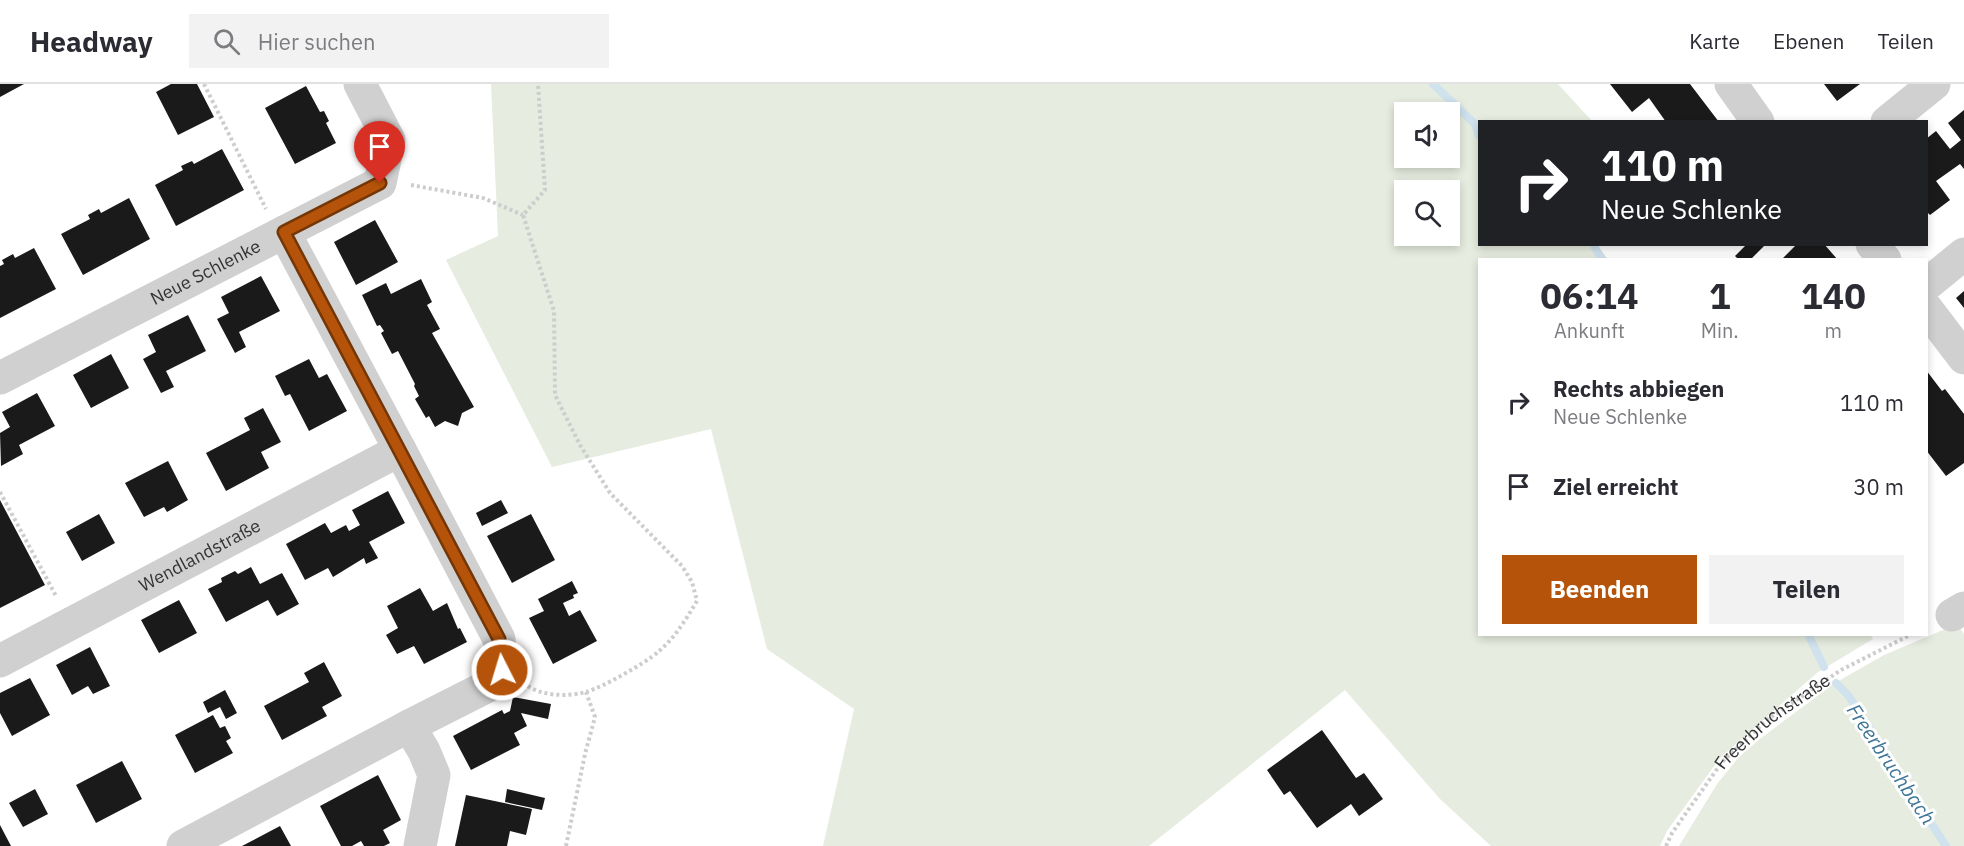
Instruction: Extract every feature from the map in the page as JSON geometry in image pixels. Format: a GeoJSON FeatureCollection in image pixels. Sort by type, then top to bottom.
{"type":"FeatureCollection","features":[{"type":"Feature","properties":{"kind":"street"},"geometry":{"type":"LineString","coordinates":[[360,84],[389,140],[380,183]]}},
{"type":"Feature","properties":{"kind":"street"},"geometry":{"type":"LineString","coordinates":[[1731,84],[1757,120]]}},
{"type":"Feature","properties":{"kind":"street"},"geometry":{"type":"LineString","coordinates":[[1889,120],[1934,84]]}},
{"type":"Feature","properties":{"kind":"street","name":"Neue Schlenke"},"geometry":{"type":"LineString","coordinates":[[0,378],[380,183]]}},
{"type":"Feature","properties":{"kind":"street"},"geometry":{"type":"LineString","coordinates":[[191,844],[486,687],[502,670],[499,639],[400,450],[281,233]]}},
{"type":"Feature","properties":{"kind":"street"},"geometry":{"type":"LineString","coordinates":[[1874,246],[1883,258]]}},
{"type":"Feature","properties":{"kind":"street"},"geometry":{"type":"LineString","coordinates":[[1928,283],[1964,254]]}},
{"type":"Feature","properties":{"kind":"street"},"geometry":{"type":"LineString","coordinates":[[1928,311],[1964,358]]}},
{"type":"Feature","properties":{"kind":"street","name":"Wendlandstraße"},"geometry":{"type":"LineString","coordinates":[[0,661],[400,450]]}},
{"type":"Feature","properties":{"kind":"street"},"geometry":{"type":"LineString","coordinates":[[409,726],[424,751],[434,775],[420,846]]}},
{"type":"Feature","properties":{"kind":"path"},"geometry":{"type":"LineString","coordinates":[[204,84],[281,233]]}},
{"type":"Feature","properties":{"kind":"path"},"geometry":{"type":"LineString","coordinates":[[523,215],[545,190],[538,84]]}},
{"type":"Feature","properties":{"kind":"path"},"geometry":{"type":"LineString","coordinates":[[380,183],[407,184],[483,198],[523,215],[554,311],[555,395],[580,445],[610,493],[682,566],[692,582],[697,601],[681,627],[659,652],[644,663],[586,692],[568,694],[537,692],[502,670]]}},
{"type":"Feature","properties":{"kind":"path"},"geometry":{"type":"LineString","coordinates":[[0,492],[71,624]]}},
{"type":"Feature","properties":{"kind":"path","name":"Freerbruchstraße"},"geometry":{"type":"LineString","coordinates":[[1666,846],[1672,833],[1722,762],[1768,719],[1841,670],[1908,636]]}},
{"type":"Feature","properties":{"kind":"path"},"geometry":{"type":"LineString","coordinates":[[566,846],[585,754],[596,717],[586,692]]}},
{"type":"Feature","properties":{"kind":"shaded area"},"geometry":{"type":"Polygon","coordinates":[[[491,84],[1558,84],[1591,120],[1478,120],[1478,246],[1598,246],[1607,258],[1478,258],[1478,636],[1871,636],[1873,639],[1818,672],[1720,758],[1667,831],[1660,846],[1491,846],[1440,799],[1345,690],[1149,846],[823,846],[854,709],[767,649],[711,429],[552,467],[446,260],[498,236],[491,84]]]}},
{"type":"Feature","properties":{"kind":"shaded area"},"geometry":{"type":"Polygon","coordinates":[[[1957,624],[1964,634],[1964,846],[1679,846],[1717,784],[1738,758],[1761,738],[1835,683],[1884,655],[1957,624]]]}},
{"type":"Feature","properties":{"kind":"building"},"geometry":{"type":"Polygon","coordinates":[[[0,84],[24,84],[0,97],[0,84]]]}},
{"type":"Feature","properties":{"kind":"building"},"geometry":{"type":"Polygon","coordinates":[[[171,84],[197,84],[214,117],[178,135],[156,92],[171,84]]]}},
{"type":"Feature","properties":{"kind":"building"},"geometry":{"type":"Polygon","coordinates":[[[1610,84],[1690,84],[1717,120],[1665,120],[1649,98],[1632,112],[1610,84]]]}},
{"type":"Feature","properties":{"kind":"building"},"geometry":{"type":"Polygon","coordinates":[[[1824,84],[1860,84],[1837,101],[1824,84]]]}},
{"type":"Feature","properties":{"kind":"building"},"geometry":{"type":"Polygon","coordinates":[[[306,86],[320,112],[324,111],[329,121],[326,123],[336,143],[295,164],[265,108],[306,86]]]}},
{"type":"Feature","properties":{"kind":"building"},"geometry":{"type":"Polygon","coordinates":[[[1964,110],[1964,169],[1960,164],[1936,181],[1950,200],[1930,215],[1928,213],[1928,137],[1936,131],[1950,149],[1961,140],[1948,123],[1964,110]]]}},
{"type":"Feature","properties":{"kind":"building"},"geometry":{"type":"Polygon","coordinates":[[[222,149],[244,190],[176,226],[155,185],[183,170],[181,166],[192,161],[194,164],[222,149]]]}},
{"type":"Feature","properties":{"kind":"building"},"geometry":{"type":"Polygon","coordinates":[[[129,198],[150,239],[83,275],[61,234],[90,219],[88,215],[99,209],[101,213],[129,198]]]}},
{"type":"Feature","properties":{"kind":"building"},"geometry":{"type":"Polygon","coordinates":[[[375,220],[398,262],[356,285],[334,242],[375,220]]]}},
{"type":"Feature","properties":{"kind":"building"},"geometry":{"type":"Polygon","coordinates":[[[1745,246],[1764,246],[1752,258],[1735,256],[1745,246]]]}},
{"type":"Feature","properties":{"kind":"building"},"geometry":{"type":"Polygon","coordinates":[[[1795,246],[1826,246],[1836,258],[1783,258],[1795,246]]]}},
{"type":"Feature","properties":{"kind":"building"},"geometry":{"type":"Polygon","coordinates":[[[34,248],[56,289],[0,318],[0,266],[4,264],[2,260],[13,254],[15,258],[34,248]]]}},
{"type":"Feature","properties":{"kind":"building"},"geometry":{"type":"Polygon","coordinates":[[[261,276],[280,311],[239,332],[246,347],[235,353],[217,319],[229,313],[221,297],[261,276]]]}},
{"type":"Feature","properties":{"kind":"building"},"geometry":{"type":"Polygon","coordinates":[[[421,279],[432,302],[427,305],[440,329],[432,333],[474,407],[462,413],[458,426],[445,421],[435,427],[429,416],[426,418],[415,399],[419,396],[415,384],[398,351],[392,354],[381,333],[384,331],[380,325],[377,326],[362,295],[386,283],[391,294],[421,279]]]}},
{"type":"Feature","properties":{"kind":"building"},"geometry":{"type":"Polygon","coordinates":[[[1964,291],[1964,308],[1956,298],[1964,291]]]}},
{"type":"Feature","properties":{"kind":"building"},"geometry":{"type":"Polygon","coordinates":[[[188,315],[206,351],[166,371],[174,387],[161,393],[143,359],[156,352],[148,335],[188,315]]]}},
{"type":"Feature","properties":{"kind":"building"},"geometry":{"type":"Polygon","coordinates":[[[111,354],[129,388],[91,408],[73,375],[111,354]]]}},
{"type":"Feature","properties":{"kind":"building"},"geometry":{"type":"Polygon","coordinates":[[[309,359],[319,378],[327,374],[347,411],[309,431],[290,394],[285,396],[275,376],[309,359]]]}},
{"type":"Feature","properties":{"kind":"building"},"geometry":{"type":"Polygon","coordinates":[[[1928,373],[1942,391],[1945,389],[1964,414],[1964,463],[1946,476],[1928,453],[1928,373]]]}},
{"type":"Feature","properties":{"kind":"building"},"geometry":{"type":"Polygon","coordinates":[[[37,393],[55,426],[19,445],[23,454],[1,466],[0,433],[10,427],[2,412],[37,393]]]}},
{"type":"Feature","properties":{"kind":"building"},"geometry":{"type":"Polygon","coordinates":[[[263,408],[281,442],[261,452],[269,468],[226,491],[206,453],[250,430],[244,418],[263,408]]]}},
{"type":"Feature","properties":{"kind":"building"},"geometry":{"type":"Polygon","coordinates":[[[168,461],[188,500],[167,512],[164,507],[144,517],[125,483],[168,461]]]}},
{"type":"Feature","properties":{"kind":"building"},"geometry":{"type":"Polygon","coordinates":[[[388,491],[405,523],[369,542],[378,558],[366,564],[364,558],[333,577],[328,568],[305,580],[286,544],[325,523],[331,533],[346,525],[349,531],[360,525],[352,510],[388,491]]]}},
{"type":"Feature","properties":{"kind":"building"},"geometry":{"type":"Polygon","coordinates":[[[0,500],[45,585],[0,608],[0,500]]]}},
{"type":"Feature","properties":{"kind":"building"},"geometry":{"type":"Polygon","coordinates":[[[501,500],[508,513],[482,526],[476,513],[501,500]]]}},
{"type":"Feature","properties":{"kind":"building"},"geometry":{"type":"Polygon","coordinates":[[[99,514],[115,543],[82,561],[66,532],[99,514]]]}},
{"type":"Feature","properties":{"kind":"building"},"geometry":{"type":"Polygon","coordinates":[[[531,514],[555,560],[512,583],[487,536],[531,514]]]}},
{"type":"Feature","properties":{"kind":"building"},"geometry":{"type":"Polygon","coordinates":[[[251,567],[260,584],[282,573],[299,604],[277,616],[268,600],[226,622],[208,589],[222,582],[221,578],[235,571],[238,574],[251,567]]]}},
{"type":"Feature","properties":{"kind":"building"},"geometry":{"type":"Polygon","coordinates":[[[572,581],[578,593],[573,595],[574,598],[563,603],[569,616],[580,610],[597,641],[553,664],[529,618],[544,611],[538,599],[572,581]]]}},
{"type":"Feature","properties":{"kind":"building"},"geometry":{"type":"Polygon","coordinates":[[[420,588],[433,611],[447,603],[458,629],[460,628],[467,642],[424,664],[414,646],[397,654],[386,635],[398,628],[387,606],[420,588]]]}},
{"type":"Feature","properties":{"kind":"building"},"geometry":{"type":"Polygon","coordinates":[[[179,600],[197,633],[159,653],[141,620],[179,600]]]}},
{"type":"Feature","properties":{"kind":"building"},"geometry":{"type":"Polygon","coordinates":[[[90,647],[110,686],[93,694],[88,686],[72,695],[56,665],[90,647]]]}},
{"type":"Feature","properties":{"kind":"building"},"geometry":{"type":"Polygon","coordinates":[[[324,662],[342,696],[322,707],[327,716],[282,740],[264,706],[309,682],[304,673],[324,662]]]}},
{"type":"Feature","properties":{"kind":"building"},"geometry":{"type":"Polygon","coordinates":[[[30,678],[50,715],[12,736],[0,713],[0,693],[30,678]]]}},
{"type":"Feature","properties":{"kind":"building"},"geometry":{"type":"Polygon","coordinates":[[[225,690],[237,713],[226,719],[220,707],[208,713],[203,702],[225,690]]]}},
{"type":"Feature","properties":{"kind":"building"},"geometry":{"type":"Polygon","coordinates":[[[513,697],[551,704],[548,719],[521,713],[527,726],[514,733],[520,745],[471,770],[453,736],[502,710],[504,714],[510,711],[513,697]]]}},
{"type":"Feature","properties":{"kind":"building"},"geometry":{"type":"Polygon","coordinates":[[[213,715],[220,728],[225,726],[231,738],[226,741],[233,753],[195,773],[175,735],[213,715]]]}},
{"type":"Feature","properties":{"kind":"building"},"geometry":{"type":"Polygon","coordinates":[[[1322,730],[1356,778],[1364,773],[1383,799],[1359,816],[1351,804],[1317,828],[1290,791],[1284,795],[1267,770],[1322,730]]]}},
{"type":"Feature","properties":{"kind":"building"},"geometry":{"type":"Polygon","coordinates":[[[122,761],[142,799],[96,823],[76,785],[122,761]]]}},
{"type":"Feature","properties":{"kind":"building"},"geometry":{"type":"Polygon","coordinates":[[[378,775],[401,820],[383,830],[390,843],[384,846],[364,846],[361,841],[352,846],[341,846],[320,806],[378,775]]]}},
{"type":"Feature","properties":{"kind":"building"},"geometry":{"type":"Polygon","coordinates":[[[35,789],[48,814],[23,827],[9,803],[35,789]]]}},
{"type":"Feature","properties":{"kind":"building"},"geometry":{"type":"Polygon","coordinates":[[[507,789],[545,798],[542,810],[505,802],[507,789]]]}},
{"type":"Feature","properties":{"kind":"building"},"geometry":{"type":"Polygon","coordinates":[[[466,795],[532,809],[526,835],[510,831],[507,846],[455,846],[466,795]]]}},
{"type":"Feature","properties":{"kind":"building"},"geometry":{"type":"Polygon","coordinates":[[[0,825],[11,846],[0,846],[0,825]]]}},
{"type":"Feature","properties":{"kind":"building"},"geometry":{"type":"Polygon","coordinates":[[[280,826],[291,846],[242,846],[280,826]]]}},
{"type":"Feature","properties":{"kind":"waterway","name":"Freerbruchbach"},"geometry":{"type":"LineString","coordinates":[[1433,84],[1475,124],[1478,133]]}},
{"type":"Feature","properties":{"kind":"waterway","name":"Freerbruchbach"},"geometry":{"type":"LineString","coordinates":[[1594,246],[1601,258]]}},
{"type":"Feature","properties":{"kind":"waterway","name":"Freerbruchbach"},"geometry":{"type":"LineString","coordinates":[[1809,636],[1824,667]]}},
{"type":"Feature","properties":{"kind":"waterway","name":"Freerbruchbach"},"geometry":{"type":"LineString","coordinates":[[1836,683],[1848,695],[1946,846]]}},
{"type":"Feature","properties":{"kind":"route"},"geometry":{"type":"LineString","coordinates":[[380,183],[284,232],[499,639],[502,670]]}}]}
